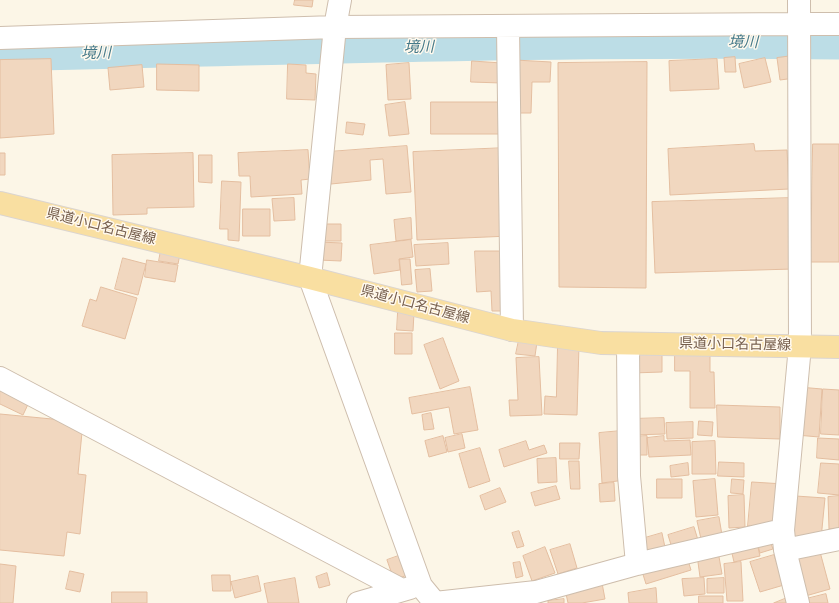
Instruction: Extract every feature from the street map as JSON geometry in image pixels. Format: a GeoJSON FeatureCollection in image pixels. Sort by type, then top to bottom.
{"type":"FeatureCollection","features":[{"type":"Feature","properties":{"kind":"main road","name":"県道小口名古屋線"},"geometry":{"type":"LineString","coordinates":[[0,203],[310,278],[512,330],[601,344],[839,347]]}},
{"type":"Feature","properties":{"kind":"street"},"geometry":{"type":"LineString","coordinates":[[340,0],[335,27],[310,278],[412,588]]}},
{"type":"Feature","properties":{"kind":"street"},"geometry":{"type":"LineString","coordinates":[[798,603],[784,540],[800,346],[799,0]]}},
{"type":"Feature","properties":{"kind":"street"},"geometry":{"type":"LineString","coordinates":[[0,38],[335,27],[799,26],[839,24]]}},
{"type":"Feature","properties":{"kind":"street"},"geometry":{"type":"LineString","coordinates":[[508,27],[512,330]]}},
{"type":"Feature","properties":{"kind":"street"},"geometry":{"type":"LineString","coordinates":[[628,344],[629,476],[637,564]]}},
{"type":"Feature","properties":{"kind":"street"},"geometry":{"type":"LineString","coordinates":[[0,378],[412,588],[435,603],[536,598],[637,564],[784,540],[839,539]]}},
{"type":"Feature","properties":{"kind":"street"},"geometry":{"type":"LineString","coordinates":[[358,603],[412,588]]}},
{"type":"Feature","properties":{"kind":"building"},"geometry":{"type":"Polygon","coordinates":[[[295,0],[313,0],[312,7],[294,5],[295,0]]]}},
{"type":"Feature","properties":{"kind":"building"},"geometry":{"type":"Polygon","coordinates":[[[792,56],[795,78],[780,80],[777,58],[792,56]]]}},
{"type":"Feature","properties":{"kind":"building"},"geometry":{"type":"Polygon","coordinates":[[[735,57],[736,72],[725,72],[724,58],[735,57]]]}},
{"type":"Feature","properties":{"kind":"building"},"geometry":{"type":"Polygon","coordinates":[[[765,58],[771,82],[744,88],[739,64],[765,58]]]}},
{"type":"Feature","properties":{"kind":"building"},"geometry":{"type":"Polygon","coordinates":[[[51,59],[54,134],[0,138],[0,60],[51,59]]]}},
{"type":"Feature","properties":{"kind":"building"},"geometry":{"type":"Polygon","coordinates":[[[717,59],[719,89],[670,91],[669,61],[717,59]]]}},
{"type":"Feature","properties":{"kind":"building"},"geometry":{"type":"Polygon","coordinates":[[[515,60],[551,62],[550,82],[532,82],[531,113],[513,113],[515,60]]]}},
{"type":"Feature","properties":{"kind":"building"},"geometry":{"type":"Polygon","coordinates":[[[472,61],[502,63],[501,83],[471,82],[472,61]]]}},
{"type":"Feature","properties":{"kind":"building"},"geometry":{"type":"Polygon","coordinates":[[[647,62],[646,288],[559,287],[558,63],[647,62]]]}},
{"type":"Feature","properties":{"kind":"building"},"geometry":{"type":"Polygon","coordinates":[[[409,63],[411,99],[388,100],[386,65],[409,63]]]}},
{"type":"Feature","properties":{"kind":"building"},"geometry":{"type":"Polygon","coordinates":[[[157,64],[199,65],[199,91],[157,90],[157,64]]]}},
{"type":"Feature","properties":{"kind":"building"},"geometry":{"type":"Polygon","coordinates":[[[288,64],[306,65],[306,73],[316,74],[315,100],[287,99],[288,64]]]}},
{"type":"Feature","properties":{"kind":"building"},"geometry":{"type":"Polygon","coordinates":[[[142,65],[144,87],[110,90],[108,68],[142,65]]]}},
{"type":"Feature","properties":{"kind":"building"},"geometry":{"type":"Polygon","coordinates":[[[405,102],[409,134],[389,136],[385,105],[405,102]]]}},
{"type":"Feature","properties":{"kind":"building"},"geometry":{"type":"Polygon","coordinates":[[[431,102],[504,102],[504,134],[431,134],[431,102]]]}},
{"type":"Feature","properties":{"kind":"building"},"geometry":{"type":"Polygon","coordinates":[[[347,122],[365,124],[363,135],[346,133],[347,122]]]}},
{"type":"Feature","properties":{"kind":"building"},"geometry":{"type":"Polygon","coordinates":[[[754,144],[755,151],[787,150],[789,189],[670,195],[668,149],[754,144]]]}},
{"type":"Feature","properties":{"kind":"building"},"geometry":{"type":"Polygon","coordinates":[[[813,144],[839,144],[839,262],[811,262],[813,144]]]}},
{"type":"Feature","properties":{"kind":"building"},"geometry":{"type":"Polygon","coordinates":[[[407,146],[411,192],[386,194],[383,159],[370,160],[371,180],[331,184],[328,152],[407,146]]]}},
{"type":"Feature","properties":{"kind":"building"},"geometry":{"type":"Polygon","coordinates":[[[506,148],[510,236],[417,240],[413,152],[506,148]]]}},
{"type":"Feature","properties":{"kind":"building"},"geometry":{"type":"Polygon","coordinates":[[[308,150],[310,179],[301,180],[302,194],[251,197],[250,176],[239,176],[238,153],[308,150]]]}},
{"type":"Feature","properties":{"kind":"building"},"geometry":{"type":"Polygon","coordinates":[[[0,153],[5,153],[5,175],[0,175],[0,153]]]}},
{"type":"Feature","properties":{"kind":"building"},"geometry":{"type":"Polygon","coordinates":[[[193,153],[194,207],[147,208],[147,214],[113,215],[112,155],[193,153]]]}},
{"type":"Feature","properties":{"kind":"building"},"geometry":{"type":"Polygon","coordinates":[[[199,155],[212,155],[212,183],[199,182],[199,155]]]}},
{"type":"Feature","properties":{"kind":"building"},"geometry":{"type":"Polygon","coordinates":[[[222,181],[241,182],[239,241],[228,240],[228,229],[220,229],[222,181]]]}},
{"type":"Feature","properties":{"kind":"building"},"geometry":{"type":"Polygon","coordinates":[[[294,198],[295,220],[274,221],[272,199],[294,198]]]}},
{"type":"Feature","properties":{"kind":"building"},"geometry":{"type":"Polygon","coordinates":[[[792,198],[793,269],[655,273],[652,202],[792,198]]]}},
{"type":"Feature","properties":{"kind":"building"},"geometry":{"type":"Polygon","coordinates":[[[243,209],[270,209],[270,236],[243,236],[243,209]]]}},
{"type":"Feature","properties":{"kind":"building"},"geometry":{"type":"Polygon","coordinates":[[[411,218],[412,239],[396,241],[394,220],[411,218]]]}},
{"type":"Feature","properties":{"kind":"building"},"geometry":{"type":"Polygon","coordinates":[[[319,224],[341,224],[341,241],[319,241],[319,224]]]}},
{"type":"Feature","properties":{"kind":"building"},"geometry":{"type":"Polygon","coordinates":[[[411,240],[413,257],[399,259],[400,270],[374,274],[370,245],[411,240]]]}},
{"type":"Feature","properties":{"kind":"building"},"geometry":{"type":"Polygon","coordinates":[[[319,242],[342,243],[341,261],[318,260],[319,242]]]}},
{"type":"Feature","properties":{"kind":"building"},"geometry":{"type":"Polygon","coordinates":[[[448,243],[449,264],[416,266],[414,245],[448,243]]]}},
{"type":"Feature","properties":{"kind":"building"},"geometry":{"type":"Polygon","coordinates":[[[161,250],[180,254],[178,264],[159,261],[161,250]]]}},
{"type":"Feature","properties":{"kind":"building"},"geometry":{"type":"Polygon","coordinates":[[[475,251],[504,251],[506,311],[492,311],[491,291],[477,292],[475,251]]]}},
{"type":"Feature","properties":{"kind":"building"},"geometry":{"type":"Polygon","coordinates":[[[123,258],[146,264],[138,295],[115,289],[123,258]]]}},
{"type":"Feature","properties":{"kind":"building"},"geometry":{"type":"Polygon","coordinates":[[[400,259],[410,259],[412,284],[402,285],[400,259]]]}},
{"type":"Feature","properties":{"kind":"building"},"geometry":{"type":"Polygon","coordinates":[[[147,260],[178,265],[175,282],[145,277],[147,260]]]}},
{"type":"Feature","properties":{"kind":"building"},"geometry":{"type":"Polygon","coordinates":[[[430,269],[432,291],[417,292],[415,270],[430,269]]]}},
{"type":"Feature","properties":{"kind":"building"},"geometry":{"type":"Polygon","coordinates":[[[101,287],[137,298],[125,339],[82,326],[90,299],[96,301],[101,287]]]}},
{"type":"Feature","properties":{"kind":"building"},"geometry":{"type":"Polygon","coordinates":[[[398,312],[414,313],[413,331],[397,330],[398,312]]]}},
{"type":"Feature","properties":{"kind":"building"},"geometry":{"type":"Polygon","coordinates":[[[395,333],[412,333],[412,354],[395,354],[395,333]]]}},
{"type":"Feature","properties":{"kind":"building"},"geometry":{"type":"Polygon","coordinates":[[[443,338],[459,381],[440,389],[424,345],[443,338]]]}},
{"type":"Feature","properties":{"kind":"building"},"geometry":{"type":"Polygon","coordinates":[[[519,340],[537,342],[535,356],[516,354],[519,340]]]}},
{"type":"Feature","properties":{"kind":"building"},"geometry":{"type":"Polygon","coordinates":[[[558,344],[579,345],[577,415],[544,414],[545,396],[556,397],[558,344]]]}},
{"type":"Feature","properties":{"kind":"building"},"geometry":{"type":"Polygon","coordinates":[[[633,353],[662,353],[662,372],[633,373],[633,353]]]}},
{"type":"Feature","properties":{"kind":"building"},"geometry":{"type":"Polygon","coordinates":[[[675,353],[710,353],[710,372],[714,372],[715,408],[690,408],[690,371],[675,371],[675,353]]]}},
{"type":"Feature","properties":{"kind":"building"},"geometry":{"type":"Polygon","coordinates":[[[539,357],[542,415],[510,416],[509,400],[518,400],[516,358],[539,357]]]}},
{"type":"Feature","properties":{"kind":"building"},"geometry":{"type":"Polygon","coordinates":[[[0,386],[31,398],[23,415],[0,404],[0,386]]]}},
{"type":"Feature","properties":{"kind":"building"},"geometry":{"type":"Polygon","coordinates":[[[470,387],[478,430],[454,434],[449,407],[412,414],[409,398],[470,387]]]}},
{"type":"Feature","properties":{"kind":"building"},"geometry":{"type":"Polygon","coordinates":[[[799,387],[822,389],[819,437],[796,435],[799,387]]]}},
{"type":"Feature","properties":{"kind":"building"},"geometry":{"type":"Polygon","coordinates":[[[823,389],[839,390],[839,435],[821,434],[823,389]]]}},
{"type":"Feature","properties":{"kind":"building"},"geometry":{"type":"Polygon","coordinates":[[[717,405],[780,407],[780,439],[718,437],[717,405]]]}},
{"type":"Feature","properties":{"kind":"building"},"geometry":{"type":"Polygon","coordinates":[[[431,413],[434,429],[424,430],[422,415],[431,413]]]}},
{"type":"Feature","properties":{"kind":"building"},"geometry":{"type":"Polygon","coordinates":[[[0,414],[83,422],[78,474],[86,475],[80,534],[67,532],[64,556],[0,550],[0,414]]]}},
{"type":"Feature","properties":{"kind":"building"},"geometry":{"type":"Polygon","coordinates":[[[664,418],[665,434],[632,435],[631,419],[664,418]]]}},
{"type":"Feature","properties":{"kind":"building"},"geometry":{"type":"Polygon","coordinates":[[[699,421],[713,422],[712,436],[698,435],[699,421]]]}},
{"type":"Feature","properties":{"kind":"building"},"geometry":{"type":"Polygon","coordinates":[[[693,422],[693,438],[667,439],[666,423],[693,422]]]}},
{"type":"Feature","properties":{"kind":"building"},"geometry":{"type":"Polygon","coordinates":[[[621,431],[625,480],[602,483],[599,433],[621,431]]]}},
{"type":"Feature","properties":{"kind":"building"},"geometry":{"type":"Polygon","coordinates":[[[462,434],[465,448],[448,452],[445,438],[462,434]]]}},
{"type":"Feature","properties":{"kind":"building"},"geometry":{"type":"Polygon","coordinates":[[[443,436],[447,452],[429,457],[425,441],[443,436]]]}},
{"type":"Feature","properties":{"kind":"building"},"geometry":{"type":"Polygon","coordinates":[[[647,436],[647,455],[633,455],[632,437],[647,436]]]}},
{"type":"Feature","properties":{"kind":"building"},"geometry":{"type":"Polygon","coordinates":[[[664,436],[664,441],[690,440],[691,455],[649,457],[647,438],[664,436]]]}},
{"type":"Feature","properties":{"kind":"building"},"geometry":{"type":"Polygon","coordinates":[[[818,438],[839,439],[839,460],[817,458],[818,438]]]}},
{"type":"Feature","properties":{"kind":"building"},"geometry":{"type":"Polygon","coordinates":[[[526,441],[529,450],[544,445],[547,453],[504,467],[499,450],[526,441]]]}},
{"type":"Feature","properties":{"kind":"building"},"geometry":{"type":"Polygon","coordinates":[[[715,441],[716,474],[692,474],[692,442],[715,441]]]}},
{"type":"Feature","properties":{"kind":"building"},"geometry":{"type":"Polygon","coordinates":[[[560,443],[580,443],[579,459],[560,459],[560,443]]]}},
{"type":"Feature","properties":{"kind":"building"},"geometry":{"type":"Polygon","coordinates":[[[480,448],[490,481],[469,488],[459,454],[480,448]]]}},
{"type":"Feature","properties":{"kind":"building"},"geometry":{"type":"Polygon","coordinates":[[[556,458],[557,482],[538,483],[537,459],[556,458]]]}},
{"type":"Feature","properties":{"kind":"building"},"geometry":{"type":"Polygon","coordinates":[[[569,461],[579,461],[580,489],[571,489],[569,461]]]}},
{"type":"Feature","properties":{"kind":"building"},"geometry":{"type":"Polygon","coordinates":[[[719,462],[744,463],[744,477],[718,476],[719,462]]]}},
{"type":"Feature","properties":{"kind":"building"},"geometry":{"type":"Polygon","coordinates":[[[688,463],[689,475],[671,477],[670,466],[688,463]]]}},
{"type":"Feature","properties":{"kind":"building"},"geometry":{"type":"Polygon","coordinates":[[[821,463],[839,464],[839,495],[818,493],[821,463]]]}},
{"type":"Feature","properties":{"kind":"building"},"geometry":{"type":"Polygon","coordinates":[[[657,479],[682,479],[682,498],[657,498],[657,479]]]}},
{"type":"Feature","properties":{"kind":"building"},"geometry":{"type":"Polygon","coordinates":[[[715,479],[718,515],[696,517],[693,481],[715,479]]]}},
{"type":"Feature","properties":{"kind":"building"},"geometry":{"type":"Polygon","coordinates":[[[732,479],[744,480],[743,494],[731,493],[732,479]]]}},
{"type":"Feature","properties":{"kind":"building"},"geometry":{"type":"Polygon","coordinates":[[[752,482],[784,484],[781,527],[748,526],[752,482]]]}},
{"type":"Feature","properties":{"kind":"building"},"geometry":{"type":"Polygon","coordinates":[[[614,483],[615,501],[600,502],[599,484],[614,483]]]}},
{"type":"Feature","properties":{"kind":"building"},"geometry":{"type":"Polygon","coordinates":[[[556,486],[560,499],[535,506],[531,493],[556,486]]]}},
{"type":"Feature","properties":{"kind":"building"},"geometry":{"type":"Polygon","coordinates":[[[500,488],[506,502],[485,510],[480,496],[500,488]]]}},
{"type":"Feature","properties":{"kind":"building"},"geometry":{"type":"Polygon","coordinates":[[[744,495],[745,527],[729,528],[728,496],[744,495]]]}},
{"type":"Feature","properties":{"kind":"building"},"geometry":{"type":"Polygon","coordinates":[[[796,496],[825,498],[821,539],[791,539],[796,496]]]}},
{"type":"Feature","properties":{"kind":"building"},"geometry":{"type":"Polygon","coordinates":[[[839,496],[839,529],[829,529],[828,497],[839,496]]]}},
{"type":"Feature","properties":{"kind":"building"},"geometry":{"type":"Polygon","coordinates":[[[719,517],[722,535],[701,539],[697,521],[719,517]]]}},
{"type":"Feature","properties":{"kind":"building"},"geometry":{"type":"Polygon","coordinates":[[[694,527],[698,540],[672,548],[668,535],[694,527]]]}},
{"type":"Feature","properties":{"kind":"building"},"geometry":{"type":"Polygon","coordinates":[[[519,531],[524,546],[517,548],[512,533],[519,531]]]}},
{"type":"Feature","properties":{"kind":"building"},"geometry":{"type":"Polygon","coordinates":[[[662,533],[666,552],[643,559],[638,540],[662,533]]]}},
{"type":"Feature","properties":{"kind":"building"},"geometry":{"type":"Polygon","coordinates":[[[756,539],[760,556],[734,562],[730,545],[756,539]]]}},
{"type":"Feature","properties":{"kind":"building"},"geometry":{"type":"Polygon","coordinates":[[[770,541],[773,549],[760,553],[758,546],[770,541]]]}},
{"type":"Feature","properties":{"kind":"building"},"geometry":{"type":"Polygon","coordinates":[[[570,544],[577,568],[558,574],[550,550],[570,544]]]}},
{"type":"Feature","properties":{"kind":"building"},"geometry":{"type":"Polygon","coordinates":[[[545,547],[555,573],[532,581],[523,556],[545,547]]]}},
{"type":"Feature","properties":{"kind":"building"},"geometry":{"type":"Polygon","coordinates":[[[819,548],[830,589],[802,597],[793,555],[819,548]]]}},
{"type":"Feature","properties":{"kind":"building"},"geometry":{"type":"Polygon","coordinates":[[[718,551],[722,574],[700,577],[697,555],[718,551]]]}},
{"type":"Feature","properties":{"kind":"building"},"geometry":{"type":"Polygon","coordinates":[[[404,554],[410,574],[394,580],[387,560],[404,554]]]}},
{"type":"Feature","properties":{"kind":"building"},"geometry":{"type":"Polygon","coordinates":[[[686,554],[691,570],[646,584],[641,568],[686,554]]]}},
{"type":"Feature","properties":{"kind":"building"},"geometry":{"type":"Polygon","coordinates":[[[774,555],[784,585],[760,592],[750,562],[774,555]]]}},
{"type":"Feature","properties":{"kind":"building"},"geometry":{"type":"Polygon","coordinates":[[[520,562],[523,576],[516,578],[513,563],[520,562]]]}},
{"type":"Feature","properties":{"kind":"building"},"geometry":{"type":"Polygon","coordinates":[[[741,562],[743,601],[727,601],[724,564],[741,562]]]}},
{"type":"Feature","properties":{"kind":"building"},"geometry":{"type":"Polygon","coordinates":[[[0,564],[16,566],[13,603],[0,603],[0,564]]]}},
{"type":"Feature","properties":{"kind":"building"},"geometry":{"type":"Polygon","coordinates":[[[70,571],[84,574],[80,592],[66,589],[70,571]]]}},
{"type":"Feature","properties":{"kind":"building"},"geometry":{"type":"Polygon","coordinates":[[[327,573],[330,585],[319,588],[316,577],[327,573]]]}},
{"type":"Feature","properties":{"kind":"building"},"geometry":{"type":"Polygon","coordinates":[[[212,575],[230,575],[231,591],[213,591],[212,575]]]}},
{"type":"Feature","properties":{"kind":"building"},"geometry":{"type":"Polygon","coordinates":[[[258,576],[261,591],[235,598],[231,582],[258,576]]]}},
{"type":"Feature","properties":{"kind":"building"},"geometry":{"type":"Polygon","coordinates":[[[295,578],[299,603],[268,603],[264,584],[295,578]]]}},
{"type":"Feature","properties":{"kind":"building"},"geometry":{"type":"Polygon","coordinates":[[[704,578],[705,594],[684,596],[682,579],[704,578]]]}},
{"type":"Feature","properties":{"kind":"building"},"geometry":{"type":"Polygon","coordinates":[[[724,578],[724,593],[707,593],[707,579],[724,578]]]}},
{"type":"Feature","properties":{"kind":"building"},"geometry":{"type":"Polygon","coordinates":[[[602,583],[605,599],[582,603],[568,603],[565,589],[602,583]]]}},
{"type":"Feature","properties":{"kind":"building"},"geometry":{"type":"Polygon","coordinates":[[[656,588],[657,603],[629,603],[628,593],[656,588]]]}},
{"type":"Feature","properties":{"kind":"building"},"geometry":{"type":"Polygon","coordinates":[[[112,592],[147,592],[147,603],[112,603],[112,592]]]}},
{"type":"Feature","properties":{"kind":"building"},"geometry":{"type":"Polygon","coordinates":[[[826,594],[828,603],[807,603],[806,599],[826,594]]]}},
{"type":"Feature","properties":{"kind":"building"},"geometry":{"type":"Polygon","coordinates":[[[699,596],[723,596],[723,603],[699,603],[699,596]]]}},
{"type":"Feature","properties":{"kind":"building"},"geometry":{"type":"Polygon","coordinates":[[[787,598],[789,603],[774,603],[787,598]]]}},
{"type":"Feature","properties":{"kind":"building"},"geometry":{"type":"Polygon","coordinates":[[[564,599],[564,603],[548,603],[548,601],[564,599]]]}},
{"type":"Feature","properties":{"kind":"waterway","name":"境川"},"geometry":{"type":"LineString","coordinates":[[0,56],[315,48],[524,45],[734,43],[839,44]]}}]}
